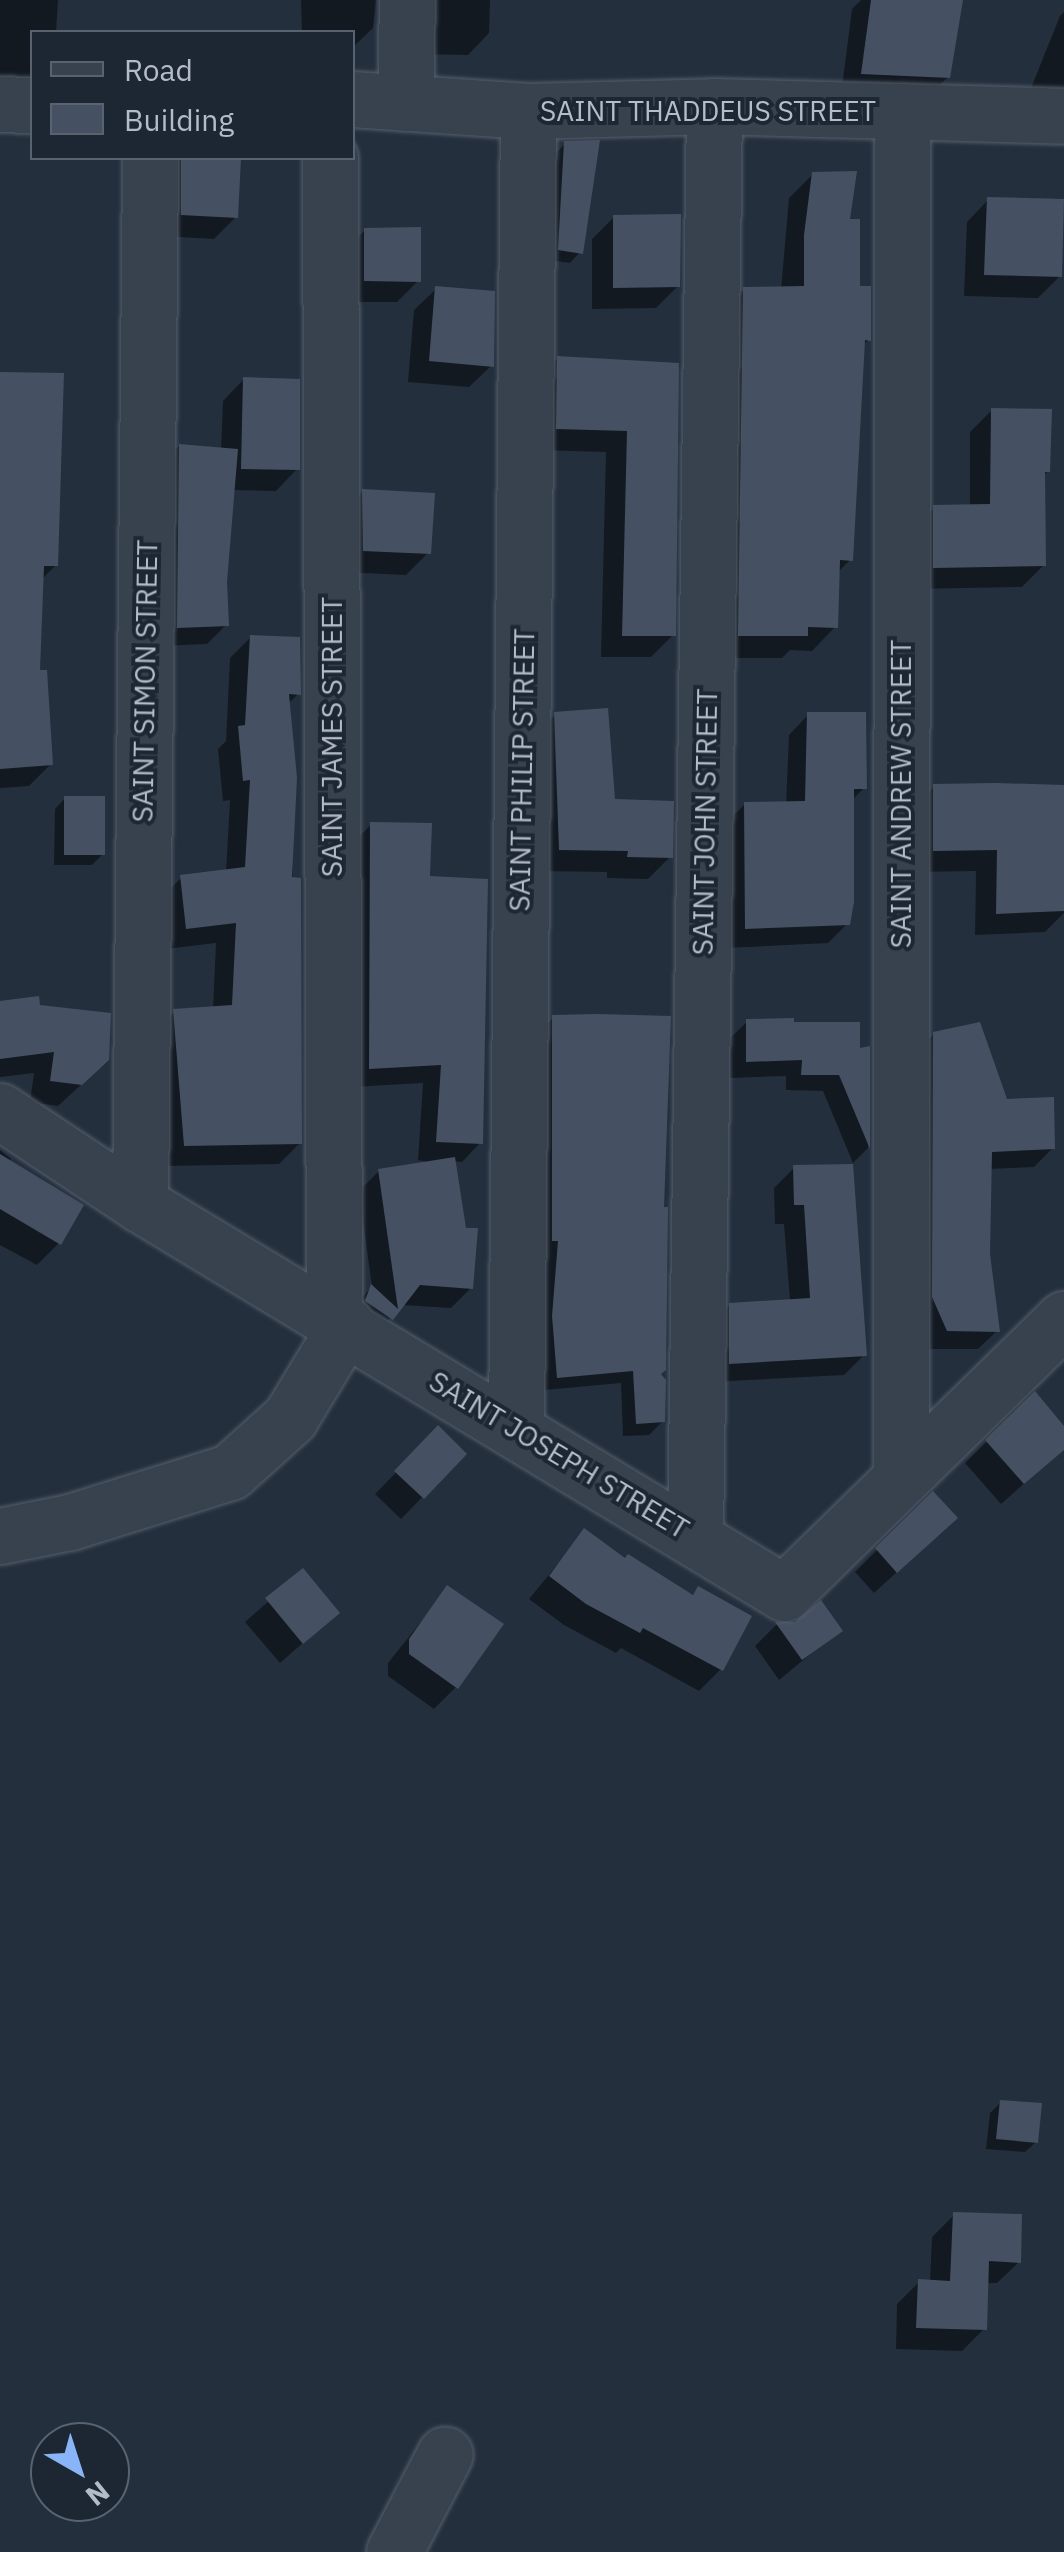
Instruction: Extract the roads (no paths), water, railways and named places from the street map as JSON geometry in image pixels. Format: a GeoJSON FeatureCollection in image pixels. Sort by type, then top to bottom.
{"type":"FeatureCollection","features":[{"type":"Feature","properties":{"kind":"street"},"geometry":{"type":"LineString","coordinates":[[379,101],[408,0]]}},
{"type":"Feature","properties":{"kind":"street","name":"SAINT THADDEUS STREET"},"geometry":{"type":"LineString","coordinates":[[379,101],[528,111],[714,106],[1064,116]]}},
{"type":"Feature","properties":{"kind":"street"},"geometry":{"type":"LineString","coordinates":[[0,104],[30,105]]}},
{"type":"Feature","properties":{"kind":"street","name":"SAINT JOHN STREET"},"geometry":{"type":"LineString","coordinates":[[695,1538],[714,106]]}},
{"type":"Feature","properties":{"kind":"street","name":"SAINT PHILIP STREET"},"geometry":{"type":"LineString","coordinates":[[516,1428],[528,111]]}},
{"type":"Feature","properties":{"kind":"street","name":"SAINT ANDREW STREET"},"geometry":{"type":"LineString","coordinates":[[900,1478],[902,111]]}},
{"type":"Feature","properties":{"kind":"street","name":"SAINT SIMON STREET"},"geometry":{"type":"LineString","coordinates":[[140,1204],[150,160]]}},
{"type":"Feature","properties":{"kind":"street","name":"SAINT JAMES STREET"},"geometry":{"type":"LineString","coordinates":[[330,160],[340,1321]]}},
{"type":"Feature","properties":{"kind":"street","name":"SAINT JOSEPH STREET"},"geometry":{"type":"LineString","coordinates":[[0,1111],[140,1204],[340,1321],[784,1593],[1064,1320]]}},
{"type":"Feature","properties":{"kind":"street"},"geometry":{"type":"LineString","coordinates":[[0,1536],[70,1522],[230,1472],[290,1418],[340,1321]]}},
{"type":"Feature","properties":{"kind":"street"},"geometry":{"type":"LineString","coordinates":[[394,2552],[446,2454]]}}]}
